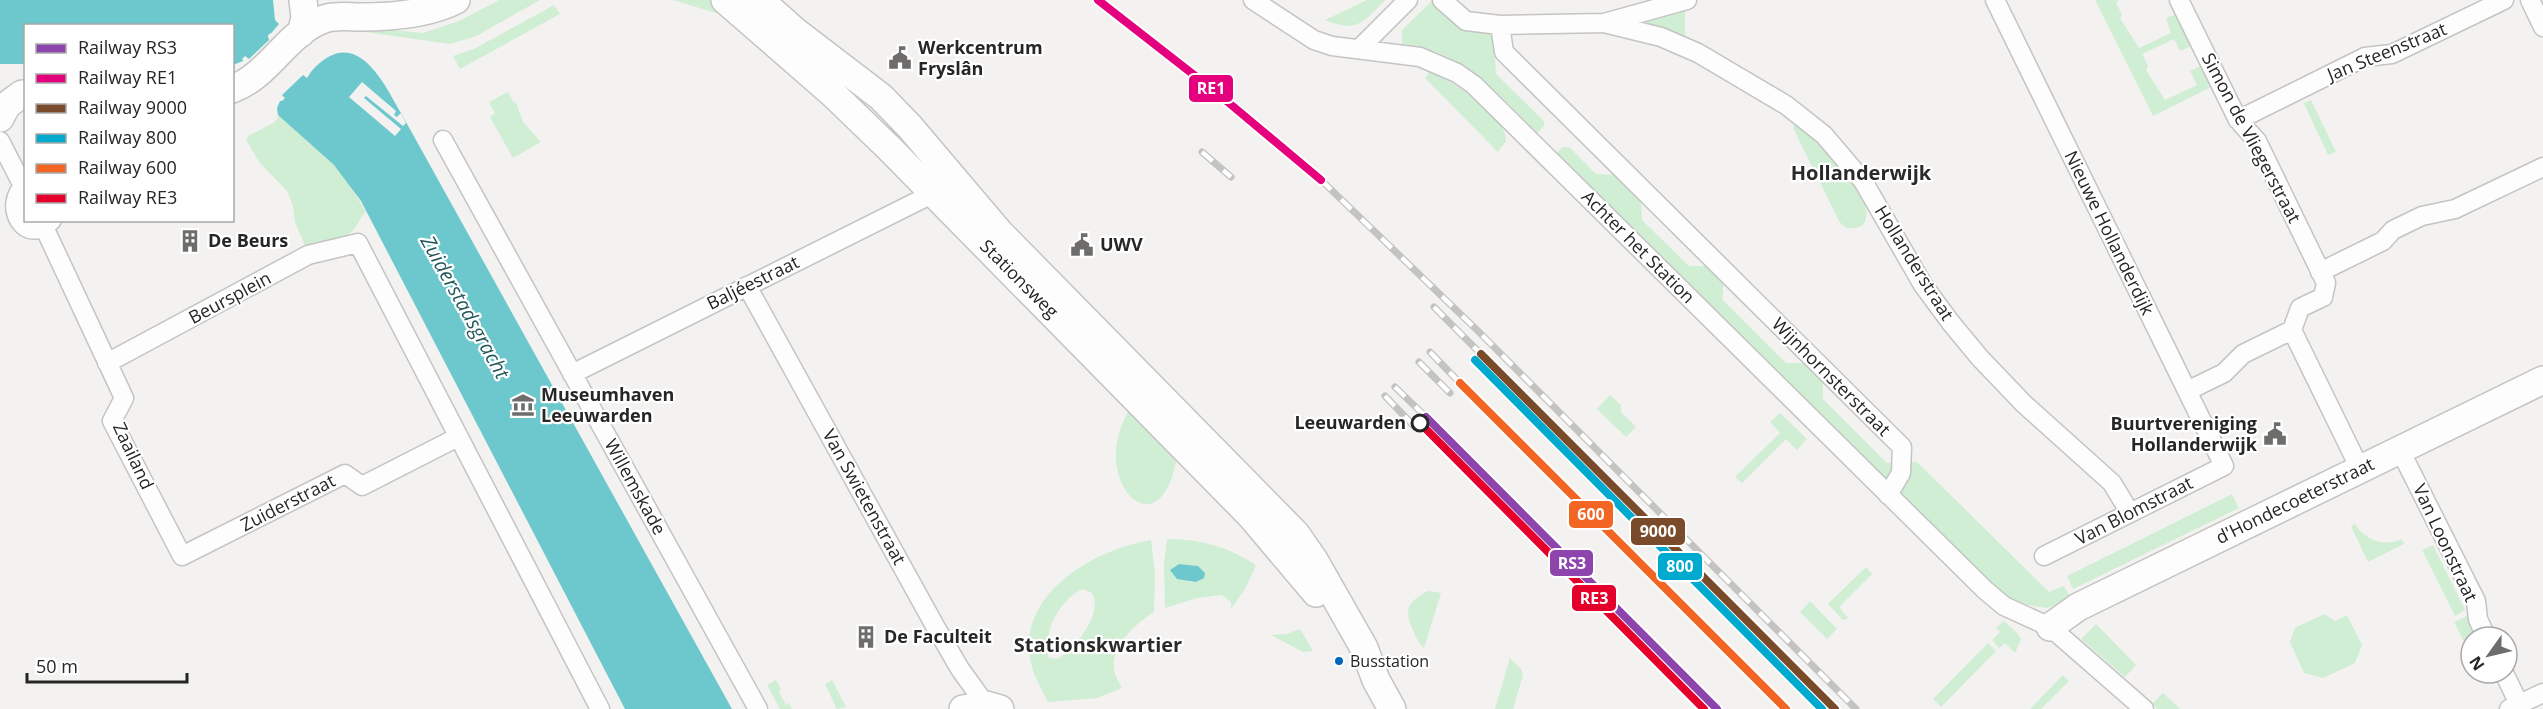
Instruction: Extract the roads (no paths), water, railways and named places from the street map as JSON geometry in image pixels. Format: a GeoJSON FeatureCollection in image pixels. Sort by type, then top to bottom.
{"type":"FeatureCollection","features":[{"type":"Feature","properties":{"kind":"main road"},"geometry":{"type":"LineString","coordinates":[[293,40],[305,18],[303,0]]}},
{"type":"Feature","properties":{"kind":"main road"},"geometry":{"type":"LineString","coordinates":[[234,88],[256,75],[293,40],[325,19],[398,15],[447,5],[456,0]]}},
{"type":"Feature","properties":{"kind":"main road","name":"Stationsweg"},"geometry":{"type":"LineString","coordinates":[[725,0],[833,94],[934,193],[1251,516],[1307,566]]}},
{"type":"Feature","properties":{"kind":"main road","name":"Stationsweg"},"geometry":{"type":"LineString","coordinates":[[760,0],[796,32],[880,98],[910,127],[999,232],[1296,534],[1307,566]]}},
{"type":"Feature","properties":{"kind":"main road"},"geometry":{"type":"LineString","coordinates":[[0,118],[16,93]]}},
{"type":"Feature","properties":{"kind":"main road","name":"d'Hondecoeterstraat"},"geometry":{"type":"LineString","coordinates":[[2050,627],[2078,607],[2543,380]]}},
{"type":"Feature","properties":{"kind":"main road"},"geometry":{"type":"LineString","coordinates":[[1307,566],[1364,648],[1376,680],[1392,709]]}},
{"type":"Feature","properties":{"kind":"street","name":"Achter het Station"},"geometry":{"type":"LineString","coordinates":[[1253,0],[1314,40],[1332,46],[1420,57],[1457,73],[1474,85],[1888,495]]}},
{"type":"Feature","properties":{"kind":"street"},"geometry":{"type":"LineString","coordinates":[[1360,48],[1408,0]]}},
{"type":"Feature","properties":{"kind":"street"},"geometry":{"type":"LineString","coordinates":[[1442,0],[1466,21],[1500,25],[1605,23],[1687,0]]}},
{"type":"Feature","properties":{"kind":"street","name":"Nieuwe Hollanderdijk"},"geometry":{"type":"LineString","coordinates":[[1995,0],[2224,466]]}},
{"type":"Feature","properties":{"kind":"street","name":"Simon de Vliegerstraat"},"geometry":{"type":"LineString","coordinates":[[2180,0],[2238,120],[2257,141],[2326,283],[2323,297],[2300,308],[2292,330]]}},
{"type":"Feature","properties":{"kind":"street","name":"Jan Steenstraat"},"geometry":{"type":"LineString","coordinates":[[2238,120],[2365,57],[2392,54],[2504,0]]}},
{"type":"Feature","properties":{"kind":"street"},"geometry":{"type":"LineString","coordinates":[[2530,0],[2543,27]]}},
{"type":"Feature","properties":{"kind":"street","name":"Hollanderstraat"},"geometry":{"type":"LineString","coordinates":[[1605,23],[1660,37],[1698,53],[1786,105],[1824,135],[1863,181],[1923,285],[1951,323],[1980,358],[2024,404],[2112,483],[2130,513]]}},
{"type":"Feature","properties":{"kind":"street","name":"Wijnhornsterstraat"},"geometry":{"type":"LineString","coordinates":[[1500,25],[1504,52],[1902,447],[1901,472],[1888,495]]}},
{"type":"Feature","properties":{"kind":"street","name":"Willemskade"},"geometry":{"type":"LineString","coordinates":[[442,140],[758,709]]}},
{"type":"Feature","properties":{"kind":"street"},"geometry":{"type":"LineString","coordinates":[[0,141],[24,185],[16,190],[6,220],[33,230],[48,224]]}},
{"type":"Feature","properties":{"kind":"street"},"geometry":{"type":"LineString","coordinates":[[2320,272],[2383,241],[2393,230],[2422,216],[2455,209],[2543,167]]}},
{"type":"Feature","properties":{"kind":"street","name":"Baljéestraat"},"geometry":{"type":"LineString","coordinates":[[572,374],[934,193]]}},
{"type":"Feature","properties":{"kind":"street","name":"Zaailand"},"geometry":{"type":"LineString","coordinates":[[48,224],[124,398],[112,421],[182,556],[213,541]]}},
{"type":"Feature","properties":{"kind":"street","name":"Beursplein"},"geometry":{"type":"LineString","coordinates":[[107,363],[308,255],[358,243],[458,437]]}},
{"type":"Feature","properties":{"kind":"street","name":"Van Swietenstraat"},"geometry":{"type":"LineString","coordinates":[[747,286],[935,626],[983,708]]}},
{"type":"Feature","properties":{"kind":"street"},"geometry":{"type":"LineString","coordinates":[[2187,391],[2224,373],[2243,354],[2292,330],[2360,469]]}},
{"type":"Feature","properties":{"kind":"street"},"geometry":{"type":"LineString","coordinates":[[458,437],[600,709]]}},
{"type":"Feature","properties":{"kind":"street","name":"Zuiderstraat"},"geometry":{"type":"LineString","coordinates":[[213,541],[345,474],[362,486],[458,437]]}},
{"type":"Feature","properties":{"kind":"street","name":"Van Loonstraat"},"geometry":{"type":"LineString","coordinates":[[2400,450],[2476,601],[2481,625]]}},
{"type":"Feature","properties":{"kind":"street","name":"Van Blomstraat"},"geometry":{"type":"LineString","coordinates":[[2044,556],[2224,466]]}},
{"type":"Feature","properties":{"kind":"street"},"geometry":{"type":"LineString","coordinates":[[1888,495],[1992,596],[2004,606],[2050,627],[2144,709]]}},
{"type":"Feature","properties":{"kind":"street"},"geometry":{"type":"LineString","coordinates":[[2508,685],[2514,706],[2543,693]]}},
{"type":"Feature","properties":{"kind":"water","name":"Zuiderstadsgracht"},"geometry":{"type":"Polygon","coordinates":[[[0,0],[273,0],[275,20],[279,24],[268,37],[304,75],[309,75],[315,67],[330,56],[343,53],[354,54],[364,60],[382,80],[401,113],[732,709],[625,709],[361,201],[334,165],[278,115],[277,108],[282,101],[281,96],[243,59],[234,65],[234,24],[24,24],[24,64],[0,64],[0,0]]]}},
{"type":"Feature","properties":{"kind":"water"},"geometry":{"type":"Polygon","coordinates":[[[1179,564],[1198,566],[1205,573],[1204,578],[1196,582],[1177,579],[1170,570],[1179,564]]]}},
{"type":"Feature","properties":{"kind":"railway"},"geometry":{"type":"LineString","coordinates":[[1202,152],[1231,177]]}},
{"type":"Feature","properties":{"kind":"railway"},"geometry":{"type":"LineString","coordinates":[[1321,180],[1478,331],[1856,709]]}},
{"type":"Feature","properties":{"kind":"railway"},"geometry":{"type":"LineString","coordinates":[[1434,307],[1481,354]]}},
{"type":"Feature","properties":{"kind":"railway"},"geometry":{"type":"LineString","coordinates":[[1430,352],[1460,383]]}},
{"type":"Feature","properties":{"kind":"railway"},"geometry":{"type":"LineString","coordinates":[[1419,362],[1450,393]]}},
{"type":"Feature","properties":{"kind":"railway"},"geometry":{"type":"LineString","coordinates":[[1395,387],[1426,417]]}},
{"type":"Feature","properties":{"kind":"railway"},"geometry":{"type":"LineString","coordinates":[[1385,396],[1415,427]]}},
{"type":"Feature","properties":{"kind":"rail line","name":"RE1"},"geometry":{"type":"LineString","coordinates":[[1098,0],[1217,93],[1321,180]]}},
{"type":"Feature","properties":{"kind":"rail line","name":"9000"},"geometry":{"type":"LineString","coordinates":[[1481,354],[1835,709]]}},
{"type":"Feature","properties":{"kind":"rail line","name":"800"},"geometry":{"type":"LineString","coordinates":[[1475,360],[1822,709]]}},
{"type":"Feature","properties":{"kind":"rail line","name":"600"},"geometry":{"type":"LineString","coordinates":[[1460,383],[1786,709]]}},
{"type":"Feature","properties":{"kind":"rail line","name":"RS3"},"geometry":{"type":"LineString","coordinates":[[1426,417],[1717,709]]}},
{"type":"Feature","properties":{"kind":"rail line","name":"RE3"},"geometry":{"type":"LineString","coordinates":[[1420,423],[1704,709]]}},
{"type":"Feature","properties":{"kind":"place","name":"Werkcentrum Fryslân"},"geometry":{"type":"Point","coordinates":[900,58]}},
{"type":"Feature","properties":{"kind":"place","name":"De Beurs"},"geometry":{"type":"Point","coordinates":[190,241]}},
{"type":"Feature","properties":{"kind":"place","name":"UWV"},"geometry":{"type":"Point","coordinates":[1082,245]}},
{"type":"Feature","properties":{"kind":"place","name":"Museumhaven Leeuwarden"},"geometry":{"type":"Point","coordinates":[523,405]}},
{"type":"Feature","properties":{"kind":"place","name":"Leeuwarden"},"geometry":{"type":"Point","coordinates":[1420,423]}},
{"type":"Feature","properties":{"kind":"place","name":"Buurtvereniging Hollanderwijk"},"geometry":{"type":"Point","coordinates":[2275,434]}},
{"type":"Feature","properties":{"kind":"place","name":"De Faculteit"},"geometry":{"type":"Point","coordinates":[866,637]}},
{"type":"Feature","properties":{"kind":"place","name":"Busstation"},"geometry":{"type":"Point","coordinates":[1339,661]}},
{"type":"Feature","properties":{"kind":"district","name":"Hollanderwijk"},"geometry":{"type":"Point","coordinates":[1861,173]}},
{"type":"Feature","properties":{"kind":"district","name":"Stationskwartier"},"geometry":{"type":"Point","coordinates":[1098,645]}}]}
